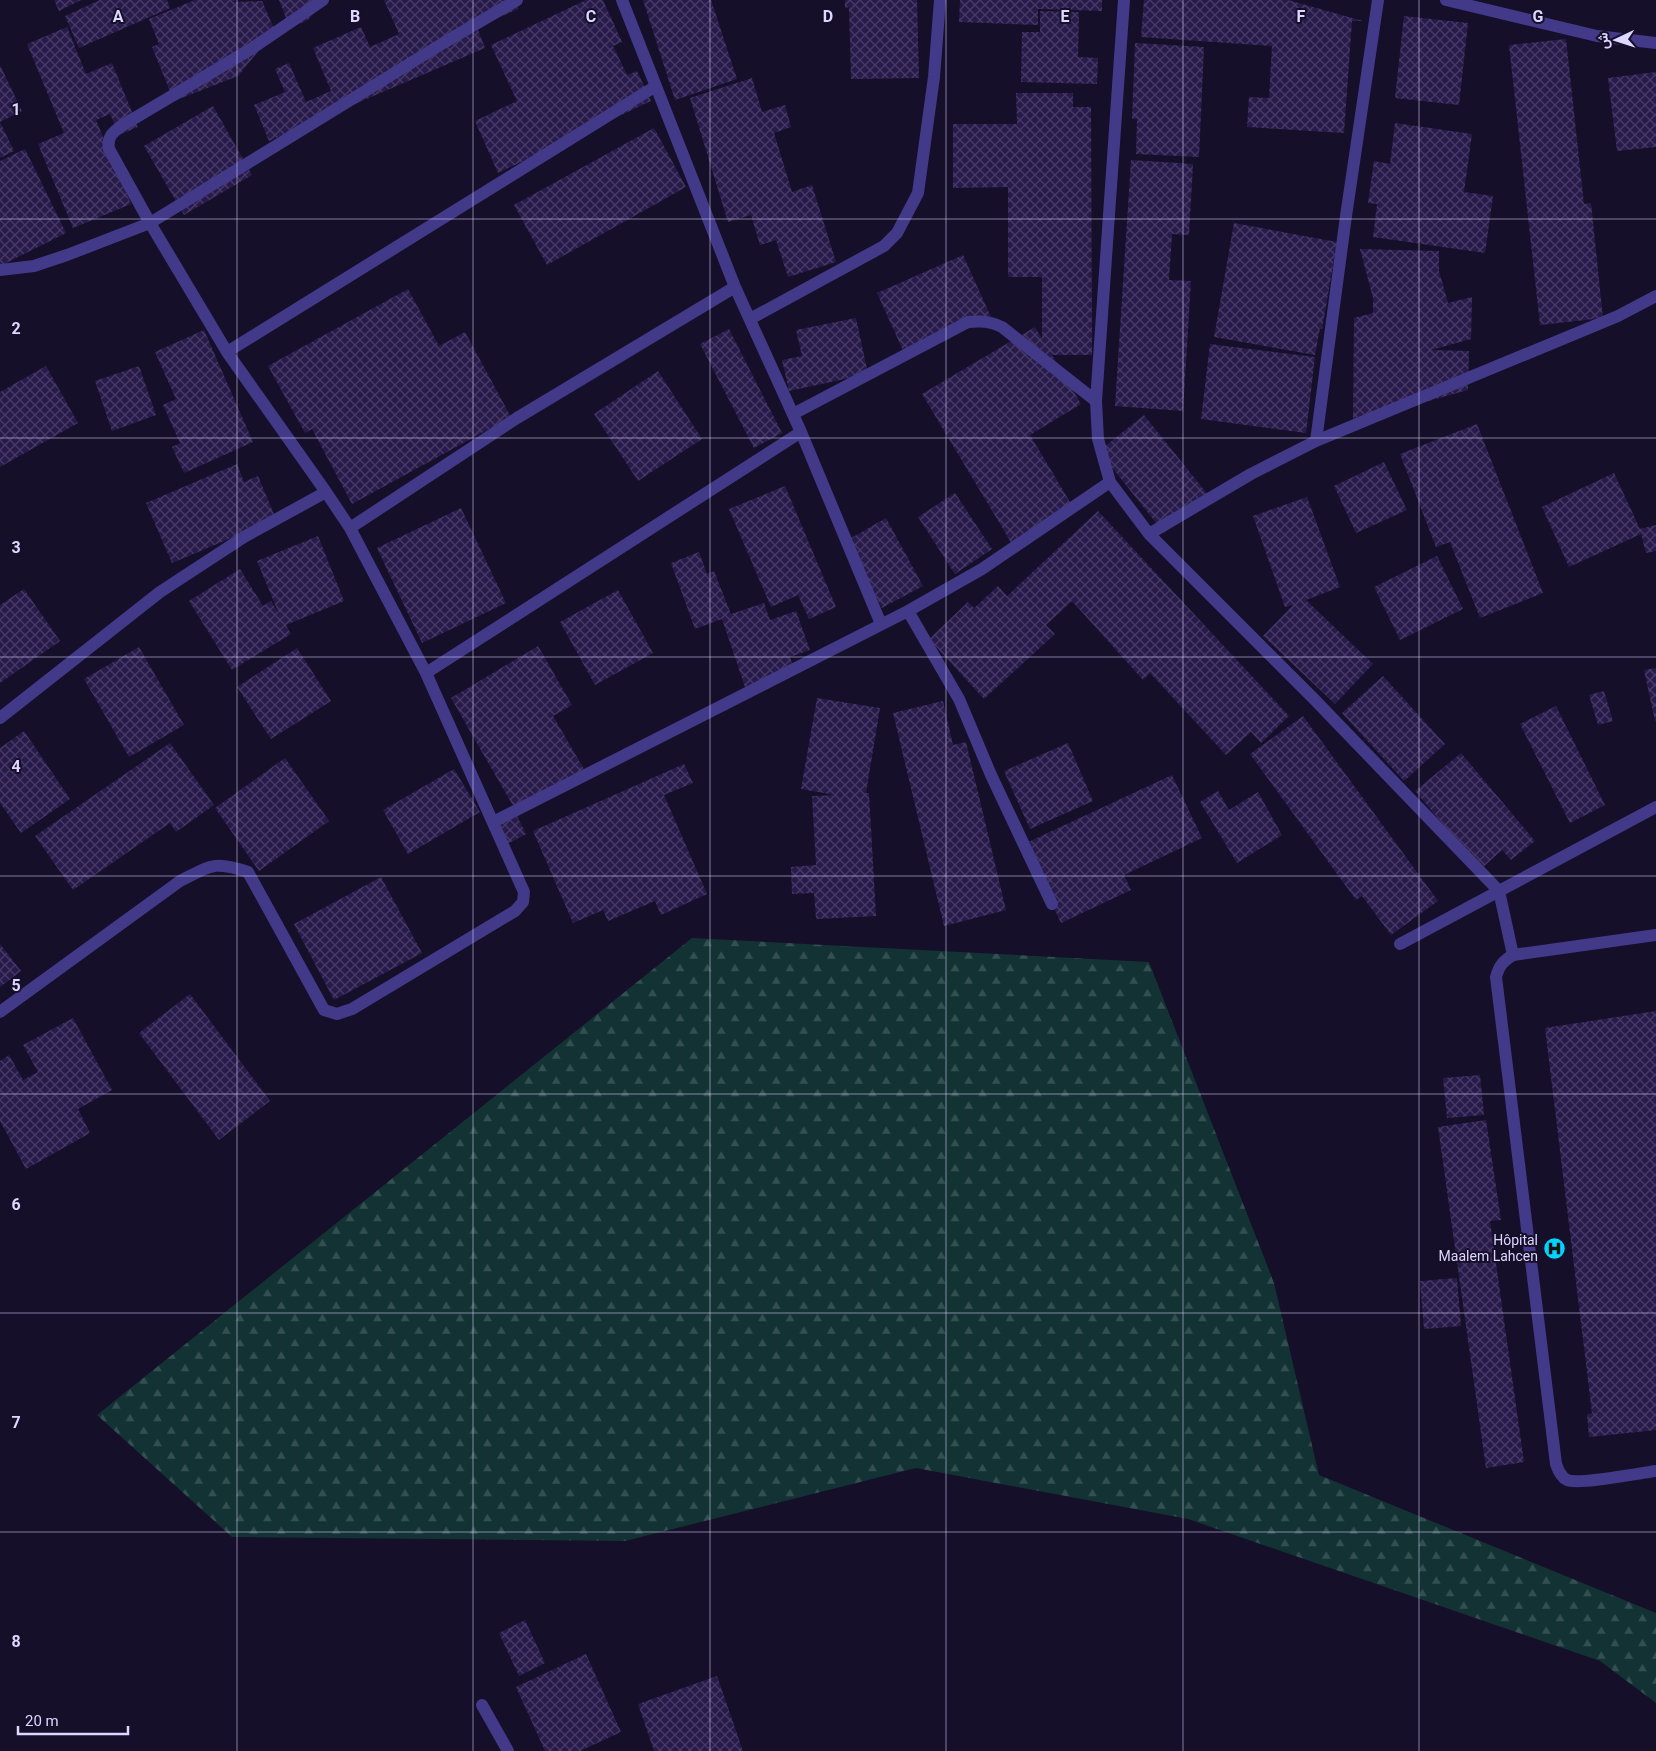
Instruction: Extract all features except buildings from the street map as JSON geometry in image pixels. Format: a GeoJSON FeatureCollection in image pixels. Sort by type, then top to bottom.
{"type":"FeatureCollection","features":[{"type":"Feature","properties":{"kind":"street"},"geometry":{"type":"LineString","coordinates":[[0,1012],[180,881],[212,865],[229,865],[248,872],[324,1010],[337,1014],[352,1009],[515,910],[523,902],[524,892],[426,673],[350,528],[227,352],[150,223],[109,149],[108,142],[111,134],[123,125],[251,49],[323,0]]}},
{"type":"Feature","properties":{"kind":"street"},"geometry":{"type":"LineString","coordinates":[[0,270],[34,266],[150,223],[517,0]]}},
{"type":"Feature","properties":{"kind":"street"},"geometry":{"type":"LineString","coordinates":[[622,0],[735,287],[801,432],[881,624]]}},
{"type":"Feature","properties":{"kind":"street"},"geometry":{"type":"LineString","coordinates":[[750,319],[884,246],[897,233],[918,193],[934,78],[940,0]]}},
{"type":"Feature","properties":{"kind":"street"},"geometry":{"type":"LineString","coordinates":[[1124,0],[1096,401],[1098,439],[1110,482],[1149,534],[1313,698],[1499,891],[1513,955]]}},
{"type":"Feature","properties":{"kind":"street"},"geometry":{"type":"LineString","coordinates":[[1316,441],[1378,0]]}},
{"type":"Feature","properties":{"kind":"street"},"geometry":{"type":"LineString","coordinates":[[1446,0],[1597,36],[1656,43]]}},
{"type":"Feature","properties":{"kind":"street"},"geometry":{"type":"LineString","coordinates":[[227,352],[656,86]]}},
{"type":"Feature","properties":{"kind":"street"},"geometry":{"type":"LineString","coordinates":[[350,528],[517,418],[735,287]]}},
{"type":"Feature","properties":{"kind":"street"},"geometry":{"type":"LineString","coordinates":[[1149,534],[1250,474],[1316,441],[1593,327],[1656,296]]}},
{"type":"Feature","properties":{"kind":"street"},"geometry":{"type":"LineString","coordinates":[[793,414],[968,322],[982,320],[1002,327],[1096,401]]}},
{"type":"Feature","properties":{"kind":"street"},"geometry":{"type":"LineString","coordinates":[[426,673],[801,432]]}},
{"type":"Feature","properties":{"kind":"street"},"geometry":{"type":"LineString","coordinates":[[493,822],[908,611],[982,569],[1110,482]]}},
{"type":"Feature","properties":{"kind":"street"},"geometry":{"type":"LineString","coordinates":[[0,718],[160,592],[244,537],[326,492]]}},
{"type":"Feature","properties":{"kind":"street"},"geometry":{"type":"LineString","coordinates":[[908,611],[959,699],[991,774],[1052,904]]}},
{"type":"Feature","properties":{"kind":"street"},"geometry":{"type":"LineString","coordinates":[[1400,944],[1656,807]]}},
{"type":"Feature","properties":{"kind":"street"},"geometry":{"type":"LineString","coordinates":[[1656,935],[1513,955],[1501,964],[1496,977],[1556,1464],[1559,1472],[1567,1480],[1580,1481],[1656,1471]]}},
{"type":"Feature","properties":{"kind":"street"},"geometry":{"type":"LineString","coordinates":[[482,1706],[508,1751]]}},
{"type":"Feature","properties":{"kind":"green space"},"geometry":{"type":"Polygon","coordinates":[[[692,938],[1149,962],[1274,1283],[1319,1475],[1656,1613],[1656,1703],[1600,1661],[1188,1519],[916,1468],[625,1541],[232,1537],[97,1415],[692,938]]]}},
{"type":"Feature","properties":{"kind":"place","name":"Hôpital Maalem Lahcen"},"geometry":{"type":"Point","coordinates":[1554,1248]}}]}
